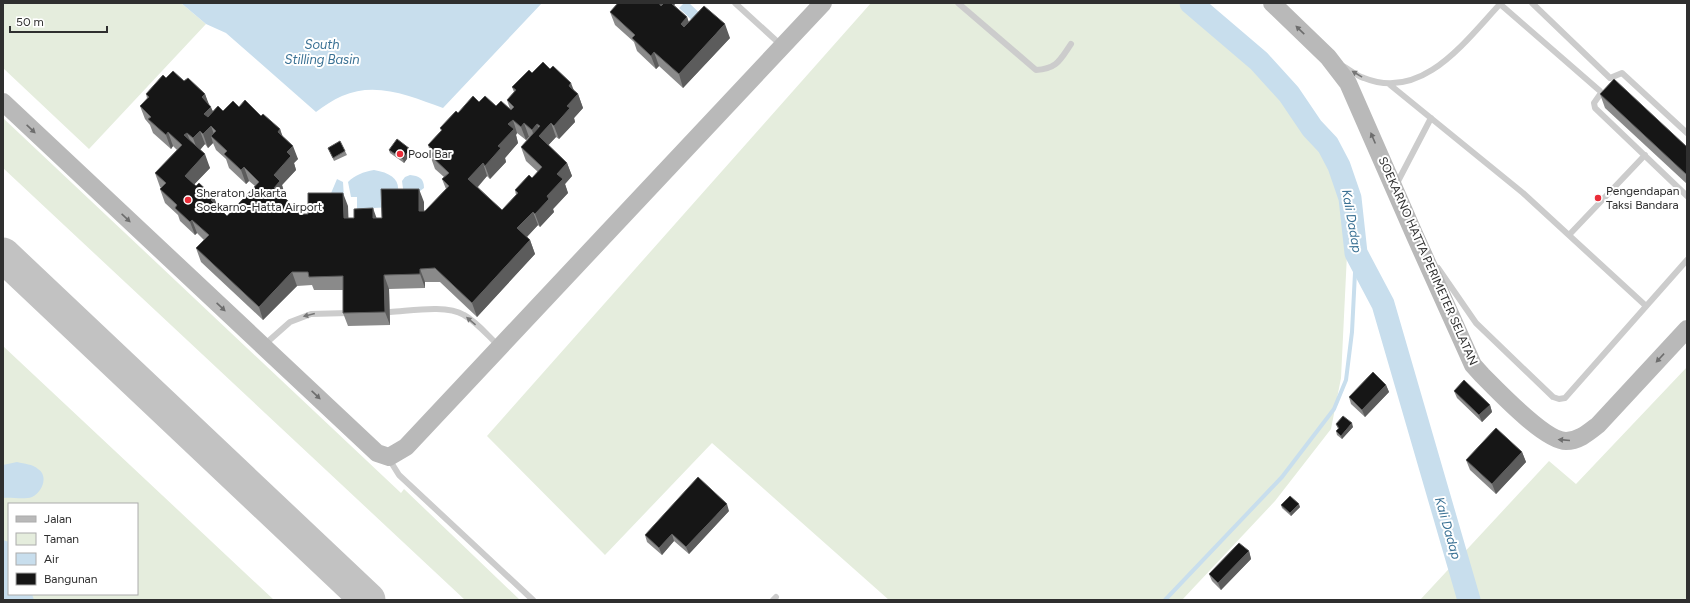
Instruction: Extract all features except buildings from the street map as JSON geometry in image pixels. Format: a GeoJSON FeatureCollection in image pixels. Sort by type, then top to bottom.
{"type":"FeatureCollection","features":[{"type":"Feature","properties":{"kind":"street"},"geometry":{"type":"LineString","coordinates":[[3,102],[377,453],[389,457],[406,447],[823,3]]}},
{"type":"Feature","properties":{"kind":"street","name":"SOEKARNO HATTA PERIMETER SELATAN"},"geometry":{"type":"LineString","coordinates":[[1272,3],[1328,57],[1344,76],[1352,90],[1468,356],[1477,370],[1542,430],[1554,438],[1561,440],[1572,440],[1585,435],[1598,425],[1687,330]]}},
{"type":"Feature","properties":{"kind":"lane"},"geometry":{"type":"LineString","coordinates":[[735,3],[782,46]]}},
{"type":"Feature","properties":{"kind":"lane"},"geometry":{"type":"LineString","coordinates":[[958,3],[1036,70],[1047,70],[1055,66],[1071,44]]}},
{"type":"Feature","properties":{"kind":"lane"},"geometry":{"type":"LineString","coordinates":[[1532,3],[1610,78],[1622,73],[1687,134]]}},
{"type":"Feature","properties":{"kind":"lane"},"geometry":{"type":"LineString","coordinates":[[1328,57],[1364,79],[1389,84],[1404,82],[1433,71],[1446,61],[1500,4],[1600,91],[1601,93],[1593,106],[1687,196]]}},
{"type":"Feature","properties":{"kind":"lane"},"geometry":{"type":"LineString","coordinates":[[1389,84],[1523,193],[1646,306]]}},
{"type":"Feature","properties":{"kind":"lane"},"geometry":{"type":"LineString","coordinates":[[1395,188],[1431,118]]}},
{"type":"Feature","properties":{"kind":"lane"},"geometry":{"type":"LineString","coordinates":[[1569,235],[1645,155]]}},
{"type":"Feature","properties":{"kind":"lane"},"geometry":{"type":"LineString","coordinates":[[1415,236],[1476,323],[1552,397],[1559,399],[1565,398],[1687,260]]}},
{"type":"Feature","properties":{"kind":"lane"},"geometry":{"type":"LineString","coordinates":[[390,312],[444,309],[464,314],[500,347]]}},
{"type":"Feature","properties":{"kind":"lane"},"geometry":{"type":"LineString","coordinates":[[263,346],[290,322],[311,314],[348,313]]}},
{"type":"Feature","properties":{"kind":"lane"},"geometry":{"type":"LineString","coordinates":[[389,457],[399,475],[533,600]]}},
{"type":"Feature","properties":{"kind":"green space"},"geometry":{"type":"Polygon","coordinates":[[[3,3],[181,3],[206,24],[89,149],[3,68],[3,3]]]}},
{"type":"Feature","properties":{"kind":"green space"},"geometry":{"type":"Polygon","coordinates":[[[871,3],[1181,3],[1282,97],[1334,172],[1341,202],[1347,254],[1341,378],[1331,429],[1275,501],[1182,600],[889,600],[712,443],[605,555],[487,436],[871,3]]]}},
{"type":"Feature","properties":{"kind":"green space"},"geometry":{"type":"Polygon","coordinates":[[[3,118],[401,493],[404,489],[520,600],[465,600],[3,168],[3,118]]]}},
{"type":"Feature","properties":{"kind":"green space"},"geometry":{"type":"Polygon","coordinates":[[[3,346],[274,600],[3,600],[3,346]]]}},
{"type":"Feature","properties":{"kind":"green space"},"geometry":{"type":"Polygon","coordinates":[[[1687,367],[1687,600],[1420,600],[1549,461],[1576,484],[1687,367]]]}},
{"type":"Feature","properties":{"kind":"water","name":"South Stilling Basin"},"geometry":{"type":"Polygon","coordinates":[[[181,3],[542,3],[443,108],[406,95],[380,90],[367,90],[342,96],[316,112],[226,33],[206,24],[181,3]]]}},
{"type":"Feature","properties":{"kind":"water"},"geometry":{"type":"Polygon","coordinates":[[[684,3],[689,3],[705,18],[698,26],[679,8],[684,3]]]}},
{"type":"Feature","properties":{"kind":"water"},"geometry":{"type":"Polygon","coordinates":[[[374,170],[389,175],[397,182],[398,193],[395,200],[391,207],[357,209],[357,197],[351,197],[348,182],[353,177],[374,170]]]}},
{"type":"Feature","properties":{"kind":"water"},"geometry":{"type":"Polygon","coordinates":[[[410,175],[418,177],[423,182],[424,188],[420,191],[419,195],[404,196],[402,181],[405,177],[410,175]]]}},
{"type":"Feature","properties":{"kind":"water"},"geometry":{"type":"Polygon","coordinates":[[[337,179],[343,182],[344,198],[329,198],[337,179]]]}},
{"type":"Feature","properties":{"kind":"water"},"geometry":{"type":"Polygon","coordinates":[[[17,462],[36,467],[43,476],[43,484],[39,492],[32,497],[3,498],[3,465],[17,462]]]}},
{"type":"Feature","properties":{"kind":"water"},"geometry":{"type":"Polygon","coordinates":[[[3,540],[8,542],[8,595],[32,595],[34,600],[3,600],[3,540]]]}},
{"type":"Feature","properties":{"kind":"waterway","name":"Kali Dadap"},"geometry":{"type":"LineString","coordinates":[[1191,3],[1259,61],[1289,94],[1312,128],[1328,145],[1339,166],[1350,198],[1356,253],[1383,304],[1469,600]]}},
{"type":"Feature","properties":{"kind":"waterway"},"geometry":{"type":"LineString","coordinates":[[1165,600],[1282,477],[1334,409],[1346,380],[1352,332],[1356,253]]}},
{"type":"Feature","properties":{"kind":"taxiway"},"geometry":{"type":"LineString","coordinates":[[3,255],[368,600]]}},
{"type":"Feature","properties":{"kind":"place","name":"Pool Bar"},"geometry":{"type":"Point","coordinates":[400,154]}},
{"type":"Feature","properties":{"kind":"place","name":"Pengendapan Taksi Bandara"},"geometry":{"type":"Point","coordinates":[1598,198]}},
{"type":"Feature","properties":{"kind":"place","name":"Sheraton Jakarta Soekarno-Hatta Airport"},"geometry":{"type":"Point","coordinates":[188,200]}}]}
